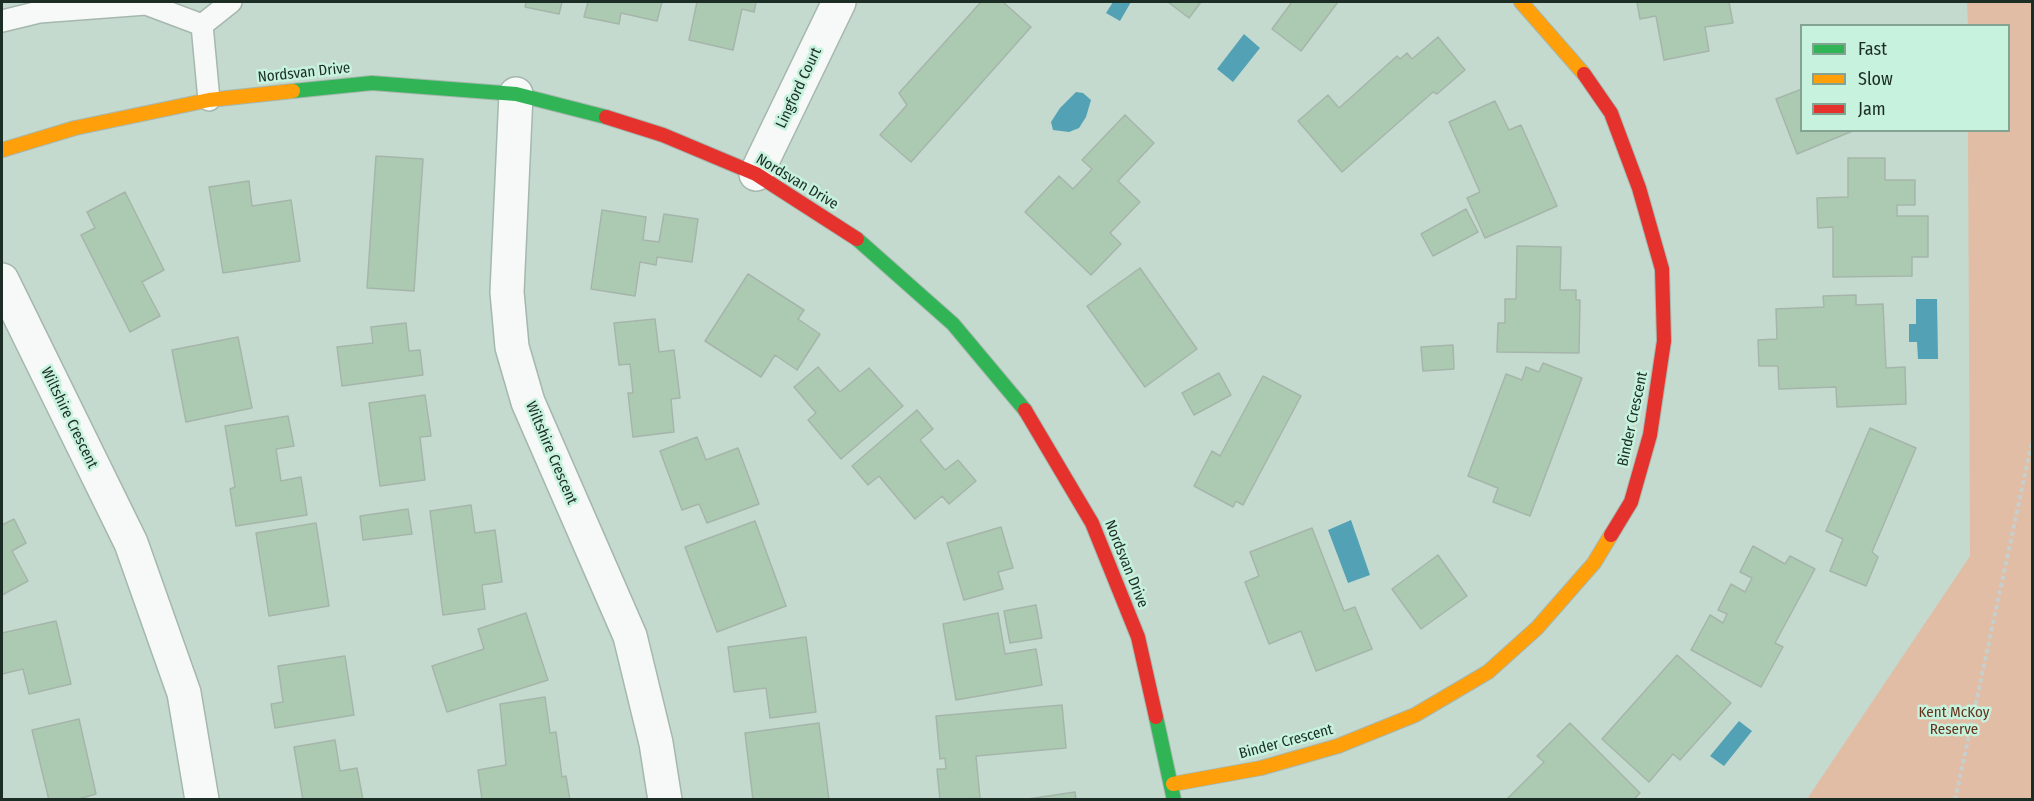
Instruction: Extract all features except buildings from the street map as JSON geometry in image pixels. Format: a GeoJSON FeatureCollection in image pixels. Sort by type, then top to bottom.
{"type":"FeatureCollection","features":[{"type":"Feature","properties":{"kind":"street","name":"Lingford Court"},"geometry":{"type":"LineString","coordinates":[[756,174],[839,2]]}},
{"type":"Feature","properties":{"kind":"street","name":"Binder Crescent"},"geometry":{"type":"LineString","coordinates":[[1173,784],[1261,768],[1338,746],[1415,715],[1488,672],[1537,627],[1593,563],[1631,502],[1650,435],[1664,341],[1662,269],[1639,188],[1611,112],[1576,62],[1521,2]]}},
{"type":"Feature","properties":{"kind":"street","name":"Nordsvan Drive"},"geometry":{"type":"LineString","coordinates":[[2,150],[75,128],[209,100],[372,83],[516,94],[590,112],[663,135],[756,174],[870,249],[954,324],[1031,418],[1092,523],[1138,637],[1173,784],[1174,800]]}},
{"type":"Feature","properties":{"kind":"street","name":"Wiltshire Crescent"},"geometry":{"type":"LineString","coordinates":[[516,94],[507,292],[512,347],[528,402],[630,636],[656,743],[665,800]]}},
{"type":"Feature","properties":{"kind":"street","name":"Wiltshire Crescent"},"geometry":{"type":"LineString","coordinates":[[2,280],[131,543],[184,693],[202,800]]}},
{"type":"Feature","properties":{"kind":"lane"},"geometry":{"type":"LineString","coordinates":[[202,25],[231,2]]}},
{"type":"Feature","properties":{"kind":"lane"},"geometry":{"type":"LineString","coordinates":[[2,21],[39,12],[146,4],[202,25]]}},
{"type":"Feature","properties":{"kind":"lane"},"geometry":{"type":"LineString","coordinates":[[202,25],[209,100]]}},
{"type":"Feature","properties":{"kind":"path"},"geometry":{"type":"LineString","coordinates":[[1955,800],[2032,442]]}},
{"type":"Feature","properties":{"kind":"green space","name":"Kent McKoy Reserve"},"geometry":{"type":"Polygon","coordinates":[[[1967,2],[2032,2],[2032,799],[1807,799],[1970,556],[1968,132],[2010,132],[2010,24],[1968,24],[1967,2]]]}},
{"type":"Feature","properties":{"kind":"water"},"geometry":{"type":"Polygon","coordinates":[[[1113,2],[1131,2],[1120,21],[1106,13],[1113,2]]]}},
{"type":"Feature","properties":{"kind":"water"},"geometry":{"type":"Polygon","coordinates":[[[1244,34],[1260,48],[1233,82],[1217,69],[1244,34]]]}},
{"type":"Feature","properties":{"kind":"water"},"geometry":{"type":"Polygon","coordinates":[[[1076,92],[1083,93],[1091,100],[1086,117],[1079,128],[1069,132],[1053,130],[1051,122],[1060,108],[1076,92]]]}},
{"type":"Feature","properties":{"kind":"water"},"geometry":{"type":"Polygon","coordinates":[[[1916,299],[1937,299],[1938,359],[1918,359],[1917,342],[1909,342],[1909,324],[1916,324],[1916,299]]]}},
{"type":"Feature","properties":{"kind":"water"},"geometry":{"type":"Polygon","coordinates":[[[1351,520],[1370,575],[1348,583],[1328,530],[1351,520]]]}},
{"type":"Feature","properties":{"kind":"water"},"geometry":{"type":"Polygon","coordinates":[[[1739,721],[1752,731],[1724,766],[1710,756],[1739,721]]]}},
{"type":"Feature","properties":{"kind":"traffic: fast"},"geometry":{"type":"LineString","coordinates":[[293,91],[372,83],[516,94],[606,117]]}},
{"type":"Feature","properties":{"kind":"traffic: fast"},"geometry":{"type":"LineString","coordinates":[[857,239],[953,324],[1025,410]]}},
{"type":"Feature","properties":{"kind":"traffic: fast"},"geometry":{"type":"LineString","coordinates":[[1156,717],[1174,800]]}},
{"type":"Feature","properties":{"kind":"traffic: slow"},"geometry":{"type":"LineString","coordinates":[[1521,2],[1584,74]]}},
{"type":"Feature","properties":{"kind":"traffic: slow"},"geometry":{"type":"LineString","coordinates":[[2,150],[75,128],[209,100],[293,91]]}},
{"type":"Feature","properties":{"kind":"traffic: slow"},"geometry":{"type":"LineString","coordinates":[[1173,784],[1261,768],[1338,746],[1415,715],[1488,672],[1537,628],[1594,563],[1611,535]]}},
{"type":"Feature","properties":{"kind":"traffic: jam"},"geometry":{"type":"LineString","coordinates":[[1584,74],[1611,113],[1639,188],[1662,269],[1664,341],[1650,435],[1631,502],[1611,535]]}},
{"type":"Feature","properties":{"kind":"traffic: jam"},"geometry":{"type":"LineString","coordinates":[[606,117],[663,135],[756,174],[857,239]]}},
{"type":"Feature","properties":{"kind":"traffic: jam"},"geometry":{"type":"LineString","coordinates":[[1025,410],[1092,523],[1138,637],[1156,717]]}}]}
